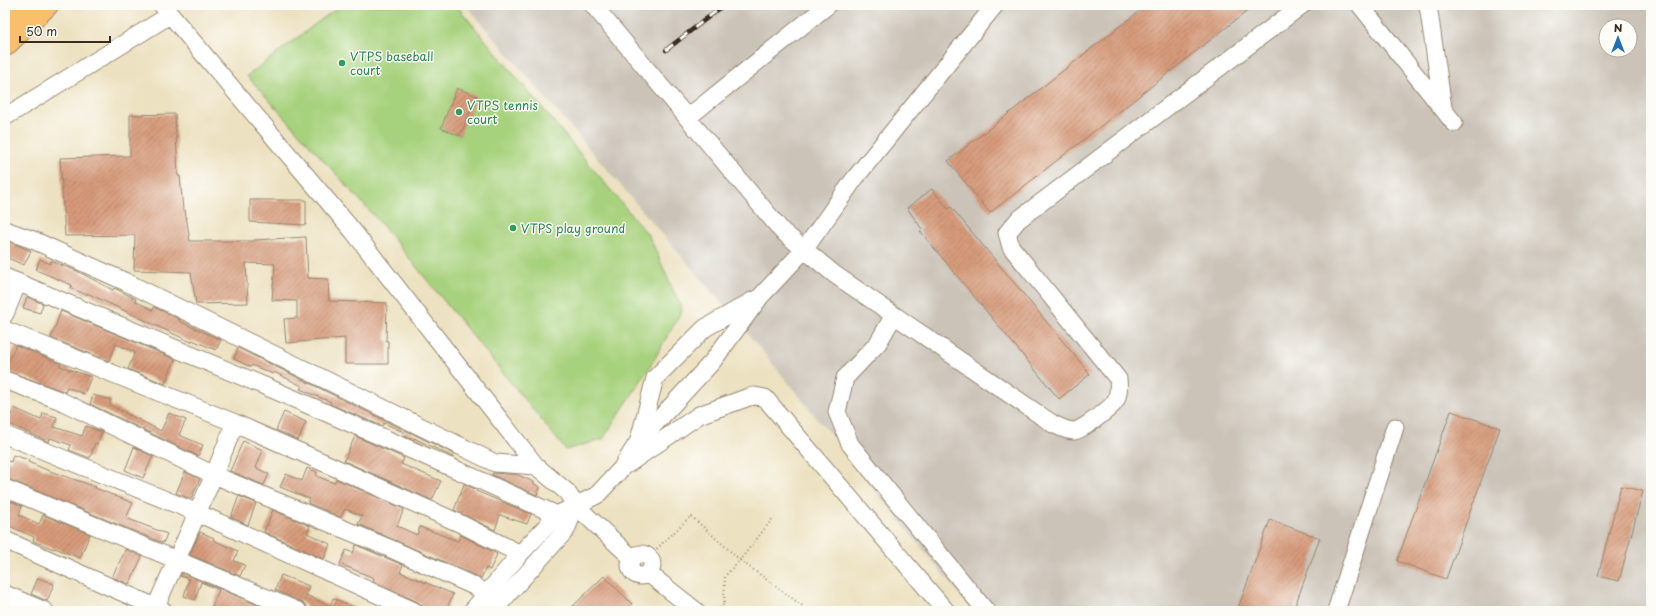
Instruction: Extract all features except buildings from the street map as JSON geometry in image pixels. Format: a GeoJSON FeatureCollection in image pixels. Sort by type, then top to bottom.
{"type":"FeatureCollection","features":[{"type":"Feature","properties":{"kind":"highway"},"geometry":{"type":"LineString","coordinates":[[5,23],[24,5]]}},
{"type":"Feature","properties":{"kind":"highway"},"geometry":{"type":"LineString","coordinates":[[5,45],[47,5]]}},
{"type":"Feature","properties":{"kind":"street"},"geometry":{"type":"LineString","coordinates":[[593,5],[782,231],[834,274],[1054,424],[1067,430],[1074,431],[1080,430],[1087,426],[1115,402],[1119,393],[1118,379],[1011,247],[1007,233],[1018,220],[1302,5]]}},
{"type":"Feature","properties":{"kind":"street"},"geometry":{"type":"LineString","coordinates":[[687,118],[828,5]]}},
{"type":"Feature","properties":{"kind":"street"},"geometry":{"type":"LineString","coordinates":[[621,469],[638,442],[712,362],[760,297],[804,250],[855,178],[995,5]]}},
{"type":"Feature","properties":{"kind":"street"},"geometry":{"type":"LineString","coordinates":[[1360,5],[1454,123]]}},
{"type":"Feature","properties":{"kind":"street"},"geometry":{"type":"LineString","coordinates":[[1428,5],[1443,109]]}},
{"type":"Feature","properties":{"kind":"street"},"geometry":{"type":"LineString","coordinates":[[5,117],[166,10],[353,231],[536,466],[567,492],[575,505],[696,611]]}},
{"type":"Feature","properties":{"kind":"street"},"geometry":{"type":"LineString","coordinates":[[5,230],[33,240],[126,282],[495,463],[536,466]]}},
{"type":"Feature","properties":{"kind":"street"},"geometry":{"type":"LineString","coordinates":[[5,314],[11,280],[275,390],[455,469],[557,516],[566,530]]}},
{"type":"Feature","properties":{"kind":"street"},"geometry":{"type":"LineString","coordinates":[[638,442],[655,378],[705,328],[760,297]]}},
{"type":"Feature","properties":{"kind":"street"},"geometry":{"type":"LineString","coordinates":[[894,315],[878,343],[845,378],[837,412],[850,444],[986,611]]}},
{"type":"Feature","properties":{"kind":"street"},"geometry":{"type":"LineString","coordinates":[[5,330],[235,423],[459,523],[520,554]]}},
{"type":"Feature","properties":{"kind":"street"},"geometry":{"type":"LineString","coordinates":[[5,380],[59,400],[214,475],[476,586],[486,594]]}},
{"type":"Feature","properties":{"kind":"street"},"geometry":{"type":"LineString","coordinates":[[472,611],[520,554],[557,516],[597,494],[621,469],[699,414],[754,396],[765,398],[946,611]]}},
{"type":"Feature","properties":{"kind":"street"},"geometry":{"type":"LineString","coordinates":[[5,540],[158,610],[176,560],[198,513],[235,423]]}},
{"type":"Feature","properties":{"kind":"street"},"geometry":{"type":"LineString","coordinates":[[1336,611],[1395,427]]}},
{"type":"Feature","properties":{"kind":"street"},"geometry":{"type":"LineString","coordinates":[[5,434],[198,513],[414,611]]}},
{"type":"Feature","properties":{"kind":"street"},"geometry":{"type":"LineString","coordinates":[[5,488],[298,611]]}},
{"type":"Feature","properties":{"kind":"street"},"geometry":{"type":"LineString","coordinates":[[493,611],[566,530],[575,505]]}},
{"type":"Feature","properties":{"kind":"street"},"geometry":{"type":"LineString","coordinates":[[5,594],[45,611]]}},
{"type":"Feature","properties":{"kind":"path"},"geometry":{"type":"LineString","coordinates":[[643,563],[691,516],[740,560],[804,608]]}},
{"type":"Feature","properties":{"kind":"path"},"geometry":{"type":"LineString","coordinates":[[717,611],[724,604],[725,576],[740,560],[774,517]]}},
{"type":"Feature","properties":{"kind":"shaded area"},"geometry":{"type":"Polygon","coordinates":[[[466,5],[1651,5],[1651,611],[973,611],[760,348],[466,5]]]}},
{"type":"Feature","properties":{"kind":"green space","name":"VTPS play ground"},"geometry":{"type":"Polygon","coordinates":[[[343,5],[456,5],[649,236],[682,310],[651,365],[603,439],[566,450],[378,220],[247,76],[330,13],[343,5]]]}},
{"type":"Feature","properties":{"kind":"railway"},"geometry":{"type":"LineString","coordinates":[[666,50],[724,5]]}},
{"type":"Feature","properties":{"kind":"place","name":"VTPS baseball court"},"geometry":{"type":"Point","coordinates":[342,63]}},
{"type":"Feature","properties":{"kind":"place","name":"VTPS tennis court"},"geometry":{"type":"Point","coordinates":[459,112]}},
{"type":"Feature","properties":{"kind":"place","name":"VTPS play ground"},"geometry":{"type":"Point","coordinates":[513,228]}}]}
